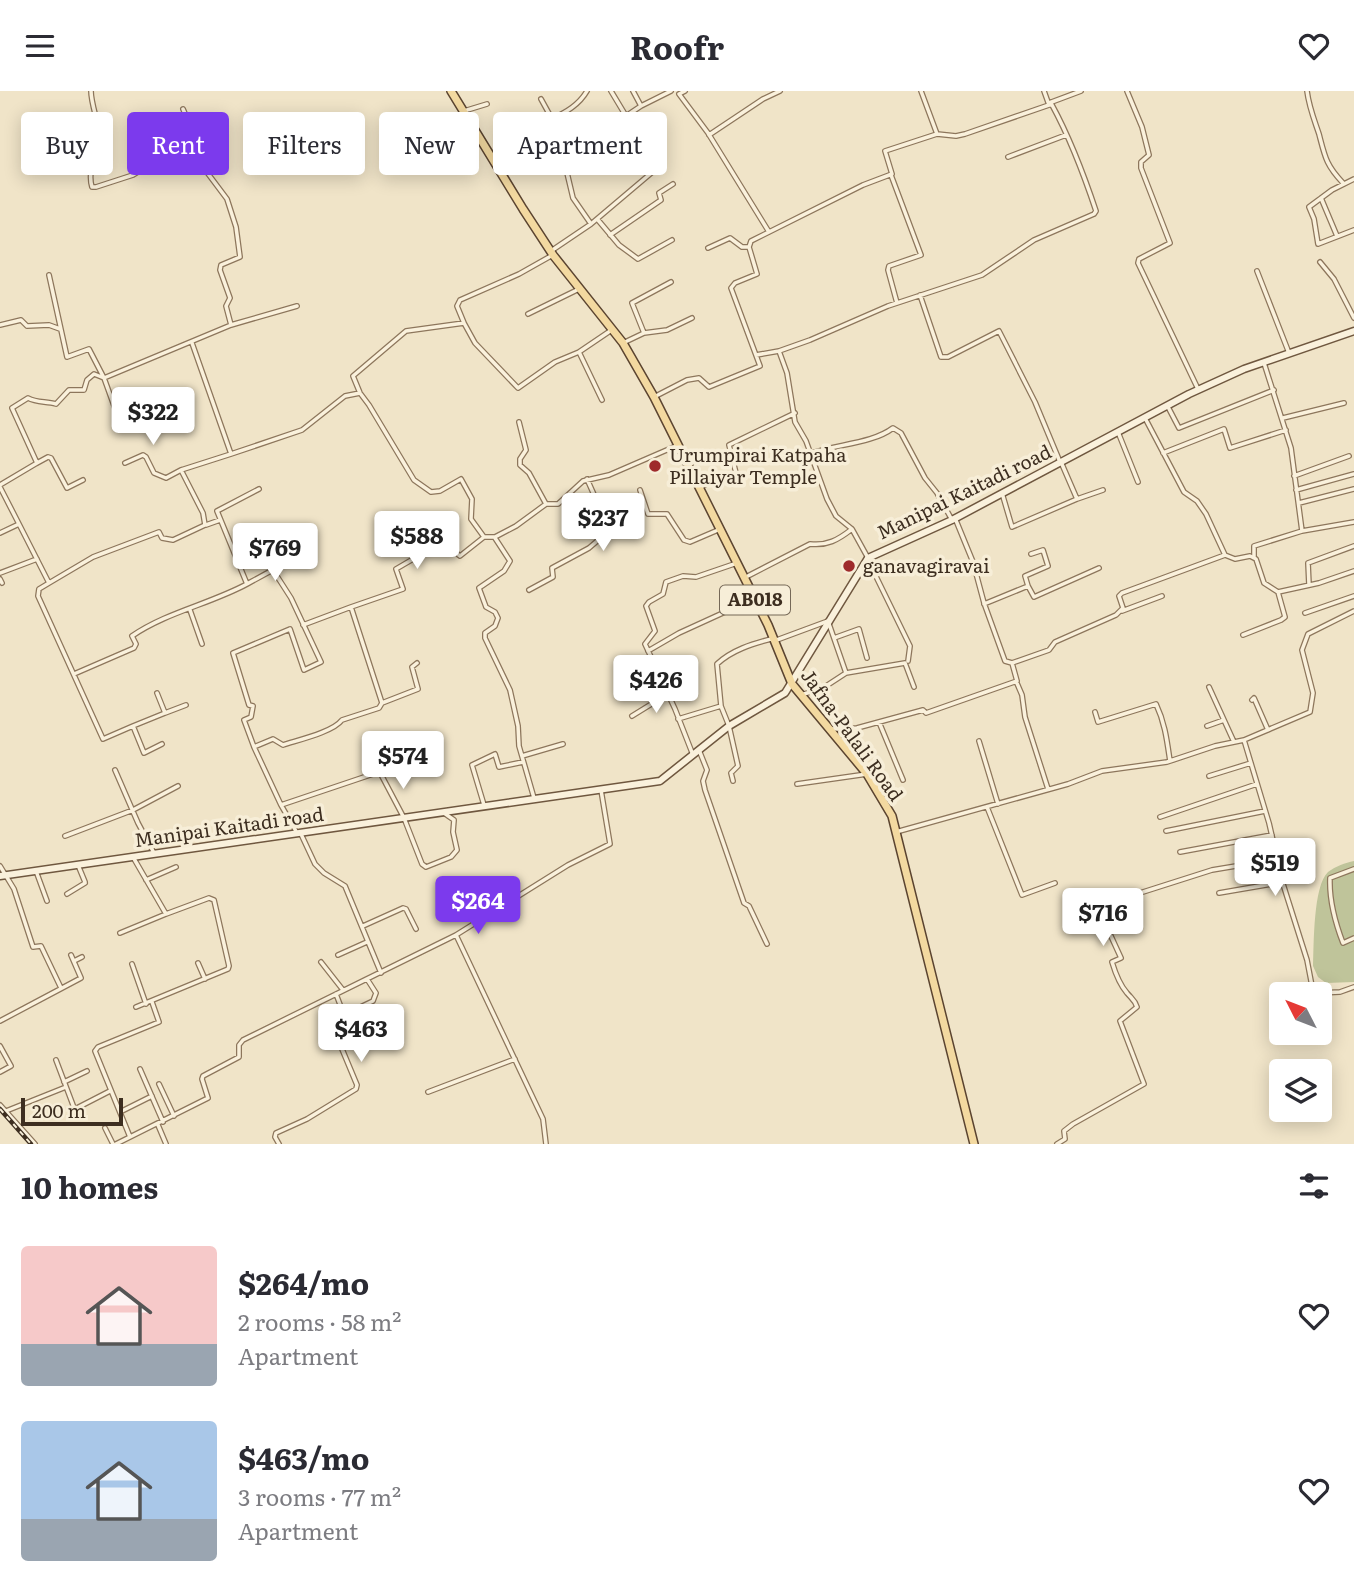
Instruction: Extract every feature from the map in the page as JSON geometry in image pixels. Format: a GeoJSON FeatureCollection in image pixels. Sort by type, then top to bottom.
{"type":"FeatureCollection","features":[{"type":"Feature","properties":{"kind":"main road","name":"Jafna-Palali Road"},"geometry":{"type":"LineString","coordinates":[[451,91],[552,253],[622,343],[654,397],[750,589],[792,684],[867,775],[892,816],[974,1144]]}},
{"type":"Feature","properties":{"kind":"main road","name":"Manipai Kaitadi road"},"geometry":{"type":"LineString","coordinates":[[3,876],[660,781],[729,726],[778,699],[792,684],[868,558],[954,519],[1198,390],[1263,362],[1354,331]]}},
{"type":"Feature","properties":{"kind":"street"},"geometry":{"type":"LineString","coordinates":[[91,91],[91,105],[99,130],[90,178],[92,187],[131,175]]}},
{"type":"Feature","properties":{"kind":"street"},"geometry":{"type":"LineString","coordinates":[[564,112],[582,100],[587,91]]}},
{"type":"Feature","properties":{"kind":"street"},"geometry":{"type":"LineString","coordinates":[[611,91],[626,116],[641,106],[675,92],[685,91]]}},
{"type":"Feature","properties":{"kind":"street"},"geometry":{"type":"LineString","coordinates":[[633,91],[641,106]]}},
{"type":"Feature","properties":{"kind":"street"},"geometry":{"type":"LineString","coordinates":[[709,135],[763,99],[780,91]]}},
{"type":"Feature","properties":{"kind":"street"},"geometry":{"type":"LineString","coordinates":[[921,91],[937,134]]}},
{"type":"Feature","properties":{"kind":"street"},"geometry":{"type":"LineString","coordinates":[[756,355],[779,351],[897,303],[982,275],[1034,240],[1094,214],[1096,211],[1090,194],[1066,135],[1044,91]]}},
{"type":"Feature","properties":{"kind":"street"},"geometry":{"type":"LineString","coordinates":[[897,303],[889,267],[921,255],[885,151],[937,134],[965,134],[1081,91]]}},
{"type":"Feature","properties":{"kind":"street"},"geometry":{"type":"LineString","coordinates":[[1127,91],[1142,127],[1149,155],[1141,162],[1141,168],[1170,243],[1139,259],[1138,263],[1198,390]]}},
{"type":"Feature","properties":{"kind":"street"},"geometry":{"type":"LineString","coordinates":[[1307,91],[1310,113],[1319,135],[1321,149],[1343,183]]}},
{"type":"Feature","properties":{"kind":"street"},"geometry":{"type":"LineString","coordinates":[[675,92],[709,135],[769,232]]}},
{"type":"Feature","properties":{"kind":"street"},"geometry":{"type":"LineString","coordinates":[[541,99],[548,112]]}},
{"type":"Feature","properties":{"kind":"street"},"geometry":{"type":"LineString","coordinates":[[464,111],[487,104]]}},
{"type":"Feature","properties":{"kind":"street"},"geometry":{"type":"LineString","coordinates":[[1009,157],[1066,135]]}},
{"type":"Feature","properties":{"kind":"street"},"geometry":{"type":"LineString","coordinates":[[654,397],[687,380],[699,378],[709,387],[760,366],[731,288],[735,283],[757,274],[749,247],[751,241],[863,185],[891,174]]}},
{"type":"Feature","properties":{"kind":"street"},"geometry":{"type":"LineString","coordinates":[[209,175],[228,199],[241,251],[238,260],[221,265],[220,270],[230,298],[226,306],[231,325]]}},
{"type":"Feature","properties":{"kind":"street"},"geometry":{"type":"LineString","coordinates":[[568,175],[573,198],[592,224]]}},
{"type":"Feature","properties":{"kind":"street"},"geometry":{"type":"LineString","coordinates":[[612,329],[579,352],[555,362],[518,388],[475,343],[457,306],[460,300],[520,274],[552,253],[592,224],[649,175]]}},
{"type":"Feature","properties":{"kind":"street"},"geometry":{"type":"LineString","coordinates":[[1354,179],[1343,183],[1309,207],[1318,244],[1354,230]]}},
{"type":"Feature","properties":{"kind":"street"},"geometry":{"type":"LineString","coordinates":[[610,235],[661,200],[659,193],[673,184]]}},
{"type":"Feature","properties":{"kind":"street"},"geometry":{"type":"LineString","coordinates":[[1321,198],[1337,236]]}},
{"type":"Feature","properties":{"kind":"street"},"geometry":{"type":"LineString","coordinates":[[598,219],[619,245],[638,259],[672,240]]}},
{"type":"Feature","properties":{"kind":"street"},"geometry":{"type":"LineString","coordinates":[[708,248],[730,238],[742,247],[749,247]]}},
{"type":"Feature","properties":{"kind":"street"},"geometry":{"type":"LineString","coordinates":[[1320,262],[1334,279],[1354,318]]}},
{"type":"Feature","properties":{"kind":"street"},"geometry":{"type":"LineString","coordinates":[[1257,271],[1289,353]]}},
{"type":"Feature","properties":{"kind":"street"},"geometry":{"type":"LineString","coordinates":[[49,275],[67,357],[89,349],[104,378],[121,426]]}},
{"type":"Feature","properties":{"kind":"street"},"geometry":{"type":"LineString","coordinates":[[644,333],[632,303],[671,282]]}},
{"type":"Feature","properties":{"kind":"street"},"geometry":{"type":"LineString","coordinates":[[528,314],[580,289]]}},
{"type":"Feature","properties":{"kind":"street"},"geometry":{"type":"LineString","coordinates":[[920,295],[941,357],[948,357],[999,331],[1035,403],[1077,499]]}},
{"type":"Feature","properties":{"kind":"street"},"geometry":{"type":"LineString","coordinates":[[37,463],[12,408],[28,398],[34,402],[47,401],[56,404],[69,390],[84,390],[87,380],[94,373],[104,378],[231,325],[297,306]]}},
{"type":"Feature","properties":{"kind":"street"},"geometry":{"type":"LineString","coordinates":[[622,343],[644,333],[667,330],[692,318]]}},
{"type":"Feature","properties":{"kind":"street"},"geometry":{"type":"LineString","coordinates":[[0,325],[21,320],[27,326],[50,325],[61,330]]}},
{"type":"Feature","properties":{"kind":"street"},"geometry":{"type":"LineString","coordinates":[[464,323],[406,331],[353,376],[360,393],[419,484],[431,492],[440,491],[460,479],[464,481],[472,499],[471,519],[484,537]]}},
{"type":"Feature","properties":{"kind":"street"},"geometry":{"type":"LineString","coordinates":[[192,342],[231,454]]}},
{"type":"Feature","properties":{"kind":"street"},"geometry":{"type":"LineString","coordinates":[[779,351],[787,373],[796,422],[806,441],[809,454],[836,516],[852,529],[868,558],[910,646],[908,661]]}},
{"type":"Feature","properties":{"kind":"street"},"geometry":{"type":"LineString","coordinates":[[579,352],[601,400]]}},
{"type":"Feature","properties":{"kind":"street"},"geometry":{"type":"LineString","coordinates":[[1263,362],[1283,418],[1302,531]]}},
{"type":"Feature","properties":{"kind":"street"},"geometry":{"type":"LineString","coordinates":[[1167,405],[1179,428],[1274,390]]}},
{"type":"Feature","properties":{"kind":"street"},"geometry":{"type":"LineString","coordinates":[[125,463],[143,455],[153,474],[166,478],[181,470],[244,452],[302,429],[345,396],[360,393]]}},
{"type":"Feature","properties":{"kind":"street"},"geometry":{"type":"LineString","coordinates":[[1283,418],[1344,403]]}},
{"type":"Feature","properties":{"kind":"street"},"geometry":{"type":"LineString","coordinates":[[117,414],[122,415],[154,405]]}},
{"type":"Feature","properties":{"kind":"street"},"geometry":{"type":"LineString","coordinates":[[699,487],[736,473],[729,445],[795,413]]}},
{"type":"Feature","properties":{"kind":"street"},"geometry":{"type":"LineString","coordinates":[[1144,418],[1184,492],[1197,501],[1206,514],[1225,555]]}},
{"type":"Feature","properties":{"kind":"street"},"geometry":{"type":"LineString","coordinates":[[519,422],[526,450],[520,459],[520,465],[529,473],[546,504]]}},
{"type":"Feature","properties":{"kind":"street"},"geometry":{"type":"LineString","coordinates":[[809,454],[825,447],[884,435],[893,428],[901,433],[925,478],[954,519],[973,562],[1005,661],[1012,663],[1049,650],[1055,642],[1162,596]]}},
{"type":"Feature","properties":{"kind":"street"},"geometry":{"type":"LineString","coordinates":[[1163,453],[1224,429],[1230,448],[1286,431]]}},
{"type":"Feature","properties":{"kind":"street"},"geometry":{"type":"LineString","coordinates":[[1118,432],[1138,482]]}},
{"type":"Feature","properties":{"kind":"street"},"geometry":{"type":"LineString","coordinates":[[303,625],[403,589],[396,569],[444,541],[449,539],[460,556],[484,537],[495,537],[516,526],[546,504],[558,504],[583,481],[609,475],[678,445]]}},
{"type":"Feature","properties":{"kind":"street"},"geometry":{"type":"LineString","coordinates":[[1294,477],[1349,456]]}},
{"type":"Feature","properties":{"kind":"street"},"geometry":{"type":"LineString","coordinates":[[49,583],[0,486],[48,457],[67,488],[83,480]]}},
{"type":"Feature","properties":{"kind":"street"},"geometry":{"type":"LineString","coordinates":[[181,470],[203,513],[205,525]]}},
{"type":"Feature","properties":{"kind":"street"},"geometry":{"type":"LineString","coordinates":[[1296,490],[1354,474]]}},
{"type":"Feature","properties":{"kind":"street"},"geometry":{"type":"LineString","coordinates":[[529,590],[553,577],[552,568],[589,548],[603,536],[595,497],[587,479]]}},
{"type":"Feature","properties":{"kind":"street"},"geometry":{"type":"LineString","coordinates":[[247,584],[217,511],[259,489]]}},
{"type":"Feature","properties":{"kind":"street"},"geometry":{"type":"LineString","coordinates":[[1298,503],[1354,489]]}},
{"type":"Feature","properties":{"kind":"street"},"geometry":{"type":"LineString","coordinates":[[640,490],[648,513],[667,514],[684,540],[690,542],[720,529]]}},
{"type":"Feature","properties":{"kind":"street"},"geometry":{"type":"LineString","coordinates":[[1002,493],[1013,527],[1103,490]]}},
{"type":"Feature","properties":{"kind":"street"},"geometry":{"type":"LineString","coordinates":[[186,705],[103,739],[38,596],[39,589],[93,558],[148,536],[159,532],[162,538],[173,540],[220,520]]}},
{"type":"Feature","properties":{"kind":"street"},"geometry":{"type":"LineString","coordinates":[[1243,635],[1285,617],[1278,592],[1264,583],[1254,558],[1254,546],[1302,531],[1354,522]]}},
{"type":"Feature","properties":{"kind":"street"},"geometry":{"type":"LineString","coordinates":[[0,533],[19,524]]}},
{"type":"Feature","properties":{"kind":"street"},"geometry":{"type":"LineString","coordinates":[[744,578],[810,544],[831,542],[852,529]]}},
{"type":"Feature","properties":{"kind":"street"},"geometry":{"type":"LineString","coordinates":[[495,537],[510,561],[497,576],[478,588],[486,607],[495,612],[498,618],[495,626],[485,633],[485,638],[510,690],[516,713],[519,746],[535,800]]}},
{"type":"Feature","properties":{"kind":"street"},"geometry":{"type":"LineString","coordinates":[[1309,585],[1308,563],[1354,546]]}},
{"type":"Feature","properties":{"kind":"street"},"geometry":{"type":"LineString","coordinates":[[1031,554],[1043,550],[1048,566],[1025,576],[1034,597],[1099,568]]}},
{"type":"Feature","properties":{"kind":"street"},"geometry":{"type":"LineString","coordinates":[[1122,611],[1119,596],[1122,593],[1225,555],[1235,559],[1246,556],[1254,558]]}},
{"type":"Feature","properties":{"kind":"street"},"geometry":{"type":"LineString","coordinates":[[0,573],[37,559]]}},
{"type":"Feature","properties":{"kind":"street"},"geometry":{"type":"LineString","coordinates":[[74,674],[134,648],[136,645],[132,636],[146,627],[247,584],[291,560]]}},
{"type":"Feature","properties":{"kind":"street"},"geometry":{"type":"LineString","coordinates":[[737,563],[696,577],[682,576],[666,582],[663,594],[646,606],[655,631],[645,642],[678,719],[708,770],[703,781],[705,790],[729,863],[744,903],[749,906],[767,944]]}},
{"type":"Feature","properties":{"kind":"street"},"geometry":{"type":"LineString","coordinates":[[273,570],[291,598],[321,662],[304,670],[289,629],[233,653],[249,705],[253,706],[251,717],[244,720],[281,805],[315,864],[345,885],[381,973]]}},
{"type":"Feature","properties":{"kind":"street"},"geometry":{"type":"LineString","coordinates":[[1278,592],[1354,571]]}},
{"type":"Feature","properties":{"kind":"street"},"geometry":{"type":"LineString","coordinates":[[985,604],[1028,586]]}},
{"type":"Feature","properties":{"kind":"street"},"geometry":{"type":"LineString","coordinates":[[648,651],[679,633],[726,612],[722,602],[750,589]]}},
{"type":"Feature","properties":{"kind":"street"},"geometry":{"type":"LineString","coordinates":[[1305,613],[1354,596]]}},
{"type":"Feature","properties":{"kind":"street"},"geometry":{"type":"LineString","coordinates":[[351,607],[382,703]]}},
{"type":"Feature","properties":{"kind":"street"},"geometry":{"type":"LineString","coordinates":[[190,610],[202,644]]}},
{"type":"Feature","properties":{"kind":"street"},"geometry":{"type":"LineString","coordinates":[[896,832],[998,804],[1102,771],[1170,761],[1244,740],[1310,712],[1313,693],[1302,650],[1308,634],[1352,611],[1354,617]]}},
{"type":"Feature","properties":{"kind":"street"},"geometry":{"type":"LineString","coordinates":[[733,781],[731,773],[737,766],[729,726],[721,706],[717,664],[723,657],[746,646],[828,621],[846,673]]}},
{"type":"Feature","properties":{"kind":"street"},"geometry":{"type":"LineString","coordinates":[[834,638],[859,629],[867,658]]}},
{"type":"Feature","properties":{"kind":"street"},"geometry":{"type":"LineString","coordinates":[[254,747],[273,739],[283,745],[319,733],[339,725],[342,720],[379,708],[382,703],[418,689],[412,667],[417,663]]}},
{"type":"Feature","properties":{"kind":"street"},"geometry":{"type":"LineString","coordinates":[[801,695],[823,688],[846,673],[905,663],[914,687]]}},
{"type":"Feature","properties":{"kind":"street"},"geometry":{"type":"LineString","coordinates":[[1012,663],[1022,695],[1025,717],[1048,789]]}},
{"type":"Feature","properties":{"kind":"street"},"geometry":{"type":"LineString","coordinates":[[828,729],[857,728],[923,710],[926,713],[1016,681]]}},
{"type":"Feature","properties":{"kind":"street"},"geometry":{"type":"LineString","coordinates":[[1209,687],[1234,742]]}},
{"type":"Feature","properties":{"kind":"street"},"geometry":{"type":"LineString","coordinates":[[157,693],[165,713]]}},
{"type":"Feature","properties":{"kind":"street"},"geometry":{"type":"LineString","coordinates":[[632,716],[667,695]]}},
{"type":"Feature","properties":{"kind":"street"},"geometry":{"type":"LineString","coordinates":[[1252,700],[1254,698],[1268,730]]}},
{"type":"Feature","properties":{"kind":"street"},"geometry":{"type":"LineString","coordinates":[[1095,712],[1098,722],[1156,704],[1166,728],[1165,739],[1170,761]]}},
{"type":"Feature","properties":{"kind":"street"},"geometry":{"type":"LineString","coordinates":[[678,719],[721,706]]}},
{"type":"Feature","properties":{"kind":"street"},"geometry":{"type":"LineString","coordinates":[[1207,726],[1224,720]]}},
{"type":"Feature","properties":{"kind":"street"},"geometry":{"type":"LineString","coordinates":[[879,722],[903,780]]}},
{"type":"Feature","properties":{"kind":"street"},"geometry":{"type":"LineString","coordinates":[[133,726],[144,753],[162,744]]}},
{"type":"Feature","properties":{"kind":"street"},"geometry":{"type":"LineString","coordinates":[[1244,740],[1307,960],[1312,986],[1319,993],[1340,992],[1354,987]]}},
{"type":"Feature","properties":{"kind":"street"},"geometry":{"type":"LineString","coordinates":[[979,741],[998,804]]}},
{"type":"Feature","properties":{"kind":"street"},"geometry":{"type":"LineString","coordinates":[[485,807],[472,765],[495,754],[499,767],[563,744]]}},
{"type":"Feature","properties":{"kind":"street"},"geometry":{"type":"LineString","coordinates":[[387,758],[374,763],[404,818],[422,864],[426,867],[451,857],[457,850],[453,832],[454,820],[443,813]]}},
{"type":"Feature","properties":{"kind":"street"},"geometry":{"type":"LineString","coordinates":[[1209,776],[1251,763]]}},
{"type":"Feature","properties":{"kind":"street"},"geometry":{"type":"LineString","coordinates":[[116,770],[155,854]]}},
{"type":"Feature","properties":{"kind":"street"},"geometry":{"type":"LineString","coordinates":[[281,805],[379,772]]}},
{"type":"Feature","properties":{"kind":"street"},"geometry":{"type":"LineString","coordinates":[[797,784],[867,775]]}},
{"type":"Feature","properties":{"kind":"street"},"geometry":{"type":"LineString","coordinates":[[1160,817],[1257,784]]}},
{"type":"Feature","properties":{"kind":"street"},"geometry":{"type":"LineString","coordinates":[[65,836],[133,810],[178,786]]}},
{"type":"Feature","properties":{"kind":"street"},"geometry":{"type":"LineString","coordinates":[[105,1128],[115,1144],[208,1098],[203,1076],[239,1057],[240,1042],[456,935],[568,865],[610,844],[601,790]]}},
{"type":"Feature","properties":{"kind":"street"},"geometry":{"type":"LineString","coordinates":[[987,807],[1022,895],[1055,883]]}},
{"type":"Feature","properties":{"kind":"street"},"geometry":{"type":"LineString","coordinates":[[1166,831],[1265,811]]}},
{"type":"Feature","properties":{"kind":"street"},"geometry":{"type":"LineString","coordinates":[[1180,852],[1272,835]]}},
{"type":"Feature","properties":{"kind":"street"},"geometry":{"type":"LineString","coordinates":[[133,857],[166,914]]}},
{"type":"Feature","properties":{"kind":"street"},"geometry":{"type":"LineString","coordinates":[[1057,1144],[1065,1139],[1064,1131],[1073,1124],[1144,1084],[1120,1021],[1137,1007],[1126,993],[1114,969],[1112,962],[1121,958],[1099,910],[1143,892],[1212,870],[1278,859]]}},
{"type":"Feature","properties":{"kind":"street"},"geometry":{"type":"LineString","coordinates":[[66,894],[86,883],[78,865]]}},
{"type":"Feature","properties":{"kind":"street"},"geometry":{"type":"LineString","coordinates":[[0,866],[3,876],[14,890],[33,947],[41,946],[61,988]]}},
{"type":"Feature","properties":{"kind":"street"},"geometry":{"type":"LineString","coordinates":[[146,880],[176,867]]}},
{"type":"Feature","properties":{"kind":"street"},"geometry":{"type":"LineString","coordinates":[[1354,869],[1330,878],[1329,888],[1343,943],[1354,938]]}},
{"type":"Feature","properties":{"kind":"street"},"geometry":{"type":"LineString","coordinates":[[36,871],[47,901]]}},
{"type":"Feature","properties":{"kind":"street"},"geometry":{"type":"LineString","coordinates":[[1219,893],[1283,882]]}},
{"type":"Feature","properties":{"kind":"street"},"geometry":{"type":"LineString","coordinates":[[120,933],[209,898],[214,900],[228,969],[136,1007]]}},
{"type":"Feature","properties":{"kind":"street"},"geometry":{"type":"LineString","coordinates":[[363,926],[402,908],[416,929]]}},
{"type":"Feature","properties":{"kind":"street"},"geometry":{"type":"LineString","coordinates":[[456,935],[543,1119],[546,1144]]}},
{"type":"Feature","properties":{"kind":"street"},"geometry":{"type":"LineString","coordinates":[[338,955],[368,942]]}},
{"type":"Feature","properties":{"kind":"street"},"geometry":{"type":"LineString","coordinates":[[0,1021],[81,978],[71,955]]}},
{"type":"Feature","properties":{"kind":"street"},"geometry":{"type":"LineString","coordinates":[[74,961],[82,957]]}},
{"type":"Feature","properties":{"kind":"street"},"geometry":{"type":"LineString","coordinates":[[321,962],[343,989]]}},
{"type":"Feature","properties":{"kind":"street"},"geometry":{"type":"LineString","coordinates":[[198,963],[205,979]]}},
{"type":"Feature","properties":{"kind":"street"},"geometry":{"type":"LineString","coordinates":[[132,964],[146,1004]]}},
{"type":"Feature","properties":{"kind":"street"},"geometry":{"type":"LineString","coordinates":[[279,1144],[276,1133],[307,1119],[356,1089],[357,1085],[332,1029],[334,1023],[344,1015],[373,1001],[376,993],[367,979]]}},
{"type":"Feature","properties":{"kind":"street"},"geometry":{"type":"LineString","coordinates":[[335,993],[344,1015]]}},
{"type":"Feature","properties":{"kind":"street"},"geometry":{"type":"LineString","coordinates":[[130,1137],[95,1051],[98,1047],[159,1022],[152,1002]]}},
{"type":"Feature","properties":{"kind":"street"},"geometry":{"type":"LineString","coordinates":[[0,1046],[11,1066],[0,1072]]}},
{"type":"Feature","properties":{"kind":"street"},"geometry":{"type":"LineString","coordinates":[[428,1092],[515,1059]]}},
{"type":"Feature","properties":{"kind":"street"},"geometry":{"type":"LineString","coordinates":[[56,1060],[76,1111],[110,1091]]}},
{"type":"Feature","properties":{"kind":"street"},"geometry":{"type":"LineString","coordinates":[[140,1069],[163,1122]]}},
{"type":"Feature","properties":{"kind":"street"},"geometry":{"type":"LineString","coordinates":[[6,1111],[87,1071]]}},
{"type":"Feature","properties":{"kind":"street"},"geometry":{"type":"LineString","coordinates":[[159,1084],[174,1116]]}},
{"type":"Feature","properties":{"kind":"street"},"geometry":{"type":"LineString","coordinates":[[120,1112],[152,1096]]}},
{"type":"Feature","properties":{"kind":"street"},"geometry":{"type":"LineString","coordinates":[[0,1105],[35,1144]]}},
{"type":"Feature","properties":{"kind":"street"},"geometry":{"type":"LineString","coordinates":[[158,1125],[166,1144]]}},
{"type":"Feature","properties":{"kind":"green space"},"geometry":{"type":"Polygon","coordinates":[[[1354,861],[1354,982],[1325,982],[1318,977],[1313,966],[1315,916],[1323,879],[1328,872],[1354,861]]]}},
{"type":"Feature","properties":{"kind":"railway"},"geometry":{"type":"LineString","coordinates":[[0,1109],[31,1144]]}},
{"type":"Feature","properties":{"kind":"place","name":"Urumpirai Katpaha Pillaiyar Temple"},"geometry":{"type":"Point","coordinates":[655,466]}},
{"type":"Feature","properties":{"kind":"place","name":"ganavagiravai"},"geometry":{"type":"Point","coordinates":[849,566]}}]}
